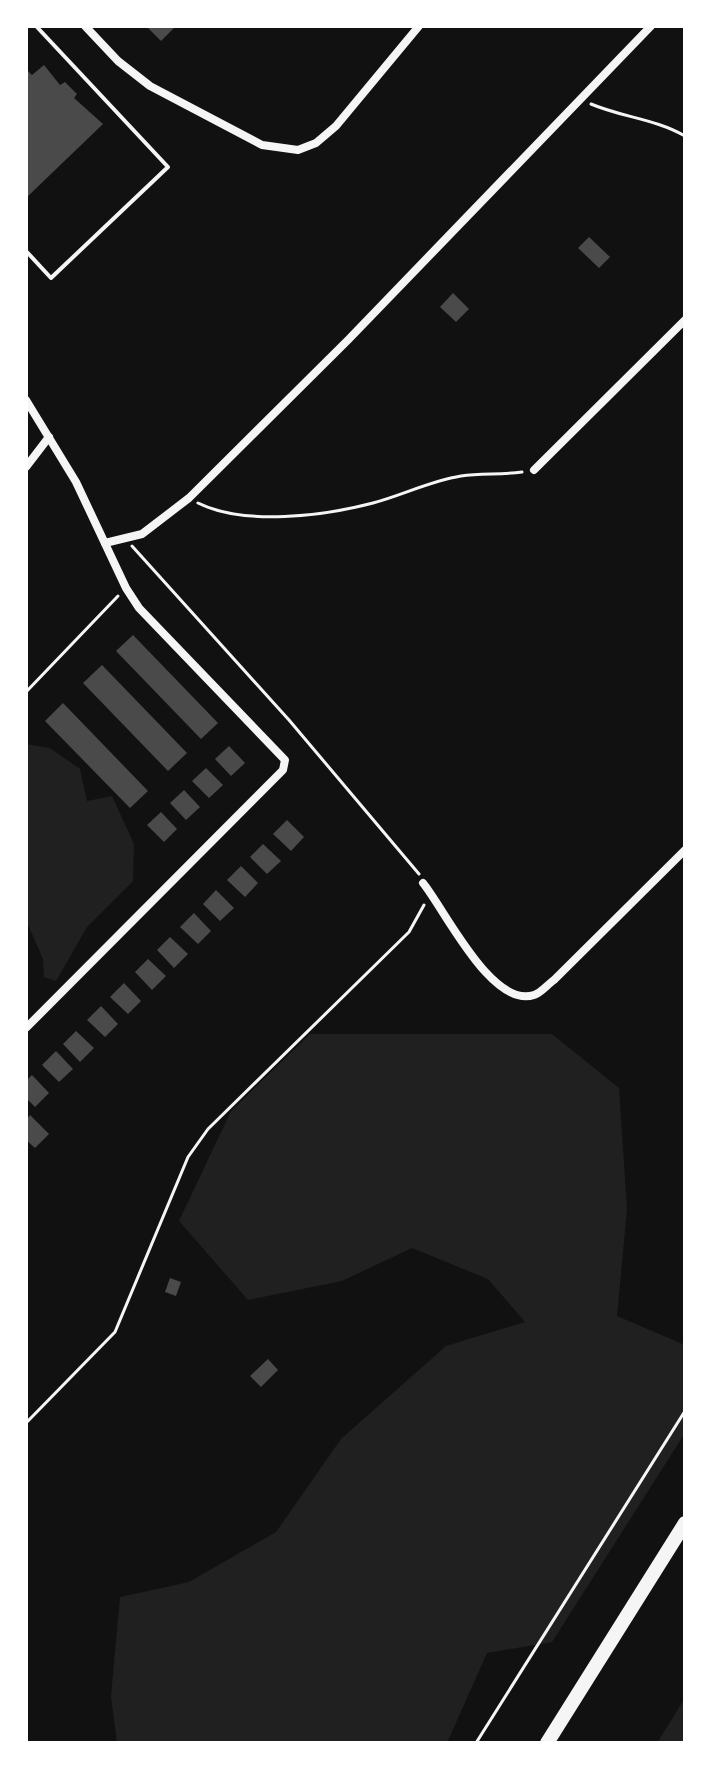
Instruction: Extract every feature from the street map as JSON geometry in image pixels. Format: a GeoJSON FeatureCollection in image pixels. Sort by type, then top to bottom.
{"type":"FeatureCollection","features":[{"type":"Feature","properties":{"kind":"highway"},"geometry":{"type":"LineString","coordinates":[[547,1743],[685,1523]]}},
{"type":"Feature","properties":{"kind":"street"},"geometry":{"type":"LineString","coordinates":[[85,26],[118,61],[150,86],[262,145],[298,150],[316,143],[336,126],[419,26]]}},
{"type":"Feature","properties":{"kind":"street"},"geometry":{"type":"LineString","coordinates":[[405,26],[413,34]]}},
{"type":"Feature","properties":{"kind":"street"},"geometry":{"type":"LineString","coordinates":[[105,543],[156,527],[189,498],[348,340],[651,26]]}},
{"type":"Feature","properties":{"kind":"street"},"geometry":{"type":"LineString","coordinates":[[534,470],[685,320]]}},
{"type":"Feature","properties":{"kind":"street"},"geometry":{"type":"LineString","coordinates":[[26,400],[76,482],[126,588],[139,608],[285,760],[283,770],[26,1028]]}},
{"type":"Feature","properties":{"kind":"street"},"geometry":{"type":"LineString","coordinates":[[26,467],[49,437]]}},
{"type":"Feature","properties":{"kind":"street"},"geometry":{"type":"LineString","coordinates":[[423,883],[496,985],[517,996],[534,995],[554,980],[685,850]]}},
{"type":"Feature","properties":{"kind":"lane"},"geometry":{"type":"LineString","coordinates":[[26,251],[51,278],[168,167],[36,26]]}},
{"type":"Feature","properties":{"kind":"path"},"geometry":{"type":"LineString","coordinates":[[580,99],[612,113],[669,127],[685,136]]}},
{"type":"Feature","properties":{"kind":"path"},"geometry":{"type":"LineString","coordinates":[[189,498],[231,516],[277,516],[373,503],[416,487],[463,476],[534,470]]}},
{"type":"Feature","properties":{"kind":"path"},"geometry":{"type":"LineString","coordinates":[[26,1423],[115,1332],[188,1157],[208,1129],[409,932],[424,906],[423,883],[394,840],[125,539]]}},
{"type":"Feature","properties":{"kind":"path"},"geometry":{"type":"LineString","coordinates":[[26,692],[126,588]]}},
{"type":"Feature","properties":{"kind":"path"},"geometry":{"type":"LineString","coordinates":[[476,1743],[685,1411]]}},
{"type":"Feature","properties":{"kind":"shaded area"},"geometry":{"type":"Polygon","coordinates":[[[26,744],[50,748],[80,769],[87,801],[112,796],[134,844],[133,881],[87,927],[56,981],[44,977],[43,959],[26,920],[26,744]]]}},
{"type":"Feature","properties":{"kind":"shaded area"},"geometry":{"type":"Polygon","coordinates":[[[310,1034],[552,1034],[619,1088],[627,1209],[617,1316],[685,1345],[685,1433],[552,1642],[487,1653],[447,1743],[117,1743],[111,1696],[120,1597],[189,1582],[276,1532],[341,1439],[446,1346],[525,1322],[488,1279],[412,1248],[342,1281],[248,1300],[179,1221],[231,1111],[310,1034]]]}},
{"type":"Feature","properties":{"kind":"shaded area"},"geometry":{"type":"Polygon","coordinates":[[[685,1698],[685,1743],[657,1743],[685,1698]]]}},
{"type":"Feature","properties":{"kind":"building"},"geometry":{"type":"Polygon","coordinates":[[[146,26],[176,26],[161,41],[146,26]]]}},
{"type":"Feature","properties":{"kind":"building"},"geometry":{"type":"Polygon","coordinates":[[[44,65],[60,85],[65,82],[77,94],[74,98],[103,124],[26,198],[26,69],[32,75],[44,65]]]}},
{"type":"Feature","properties":{"kind":"building"},"geometry":{"type":"Polygon","coordinates":[[[589,237],[610,257],[599,268],[578,248],[589,237]]]}},
{"type":"Feature","properties":{"kind":"building"},"geometry":{"type":"Polygon","coordinates":[[[453,293],[469,309],[456,322],[440,307],[453,293]]]}},
{"type":"Feature","properties":{"kind":"building"},"geometry":{"type":"Polygon","coordinates":[[[133,635],[218,723],[201,739],[116,651],[133,635]]]}},
{"type":"Feature","properties":{"kind":"building"},"geometry":{"type":"Polygon","coordinates":[[[102,665],[187,753],[168,771],[83,683],[102,665]]]}},
{"type":"Feature","properties":{"kind":"building"},"geometry":{"type":"Polygon","coordinates":[[[63,703],[148,791],[130,808],[45,721],[63,703]]]}},
{"type":"Feature","properties":{"kind":"building"},"geometry":{"type":"Polygon","coordinates":[[[229,746],[245,763],[231,776],[215,759],[229,746]]]}},
{"type":"Feature","properties":{"kind":"building"},"geometry":{"type":"Polygon","coordinates":[[[206,768],[223,785],[209,798],[192,781],[206,768]]]}},
{"type":"Feature","properties":{"kind":"building"},"geometry":{"type":"Polygon","coordinates":[[[184,790],[200,807],[186,820],[170,803],[184,790]]]}},
{"type":"Feature","properties":{"kind":"building"},"geometry":{"type":"Polygon","coordinates":[[[161,812],[177,829],[164,842],[147,825],[161,812]]]}},
{"type":"Feature","properties":{"kind":"building"},"geometry":{"type":"Polygon","coordinates":[[[287,820],[304,837],[291,851],[273,834],[287,820]]]}},
{"type":"Feature","properties":{"kind":"building"},"geometry":{"type":"Polygon","coordinates":[[[263,844],[281,861],[267,874],[250,857],[263,844]]]}},
{"type":"Feature","properties":{"kind":"building"},"geometry":{"type":"Polygon","coordinates":[[[241,866],[258,883],[245,897],[227,880],[241,866]]]}},
{"type":"Feature","properties":{"kind":"building"},"geometry":{"type":"Polygon","coordinates":[[[216,890],[234,908],[220,921],[203,904],[216,890]]]}},
{"type":"Feature","properties":{"kind":"building"},"geometry":{"type":"Polygon","coordinates":[[[194,913],[211,931],[198,944],[180,927],[194,913]]]}},
{"type":"Feature","properties":{"kind":"building"},"geometry":{"type":"Polygon","coordinates":[[[170,937],[188,954],[174,968],[157,950],[170,937]]]}},
{"type":"Feature","properties":{"kind":"building"},"geometry":{"type":"Polygon","coordinates":[[[148,959],[166,976],[152,990],[135,972],[148,959]]]}},
{"type":"Feature","properties":{"kind":"building"},"geometry":{"type":"Polygon","coordinates":[[[124,983],[141,1001],[128,1014],[110,997],[124,983]]]}},
{"type":"Feature","properties":{"kind":"building"},"geometry":{"type":"Polygon","coordinates":[[[101,1006],[118,1024],[105,1037],[87,1020],[101,1006]]]}},
{"type":"Feature","properties":{"kind":"building"},"geometry":{"type":"Polygon","coordinates":[[[76,1031],[94,1048],[80,1062],[63,1044],[76,1031]]]}},
{"type":"Feature","properties":{"kind":"building"},"geometry":{"type":"Polygon","coordinates":[[[56,1051],[73,1069],[59,1082],[42,1065],[56,1051]]]}},
{"type":"Feature","properties":{"kind":"building"},"geometry":{"type":"Polygon","coordinates":[[[32,1075],[49,1093],[35,1107],[26,1098],[26,1081],[32,1075]]]}},
{"type":"Feature","properties":{"kind":"building"},"geometry":{"type":"Polygon","coordinates":[[[30,1115],[49,1134],[35,1148],[26,1140],[26,1120],[30,1115]]]}},
{"type":"Feature","properties":{"kind":"building"},"geometry":{"type":"Polygon","coordinates":[[[170,1278],[181,1282],[176,1296],[165,1292],[170,1278]]]}},
{"type":"Feature","properties":{"kind":"building"},"geometry":{"type":"Polygon","coordinates":[[[268,1359],[278,1370],[261,1387],[250,1376],[268,1359]]]}}]}
